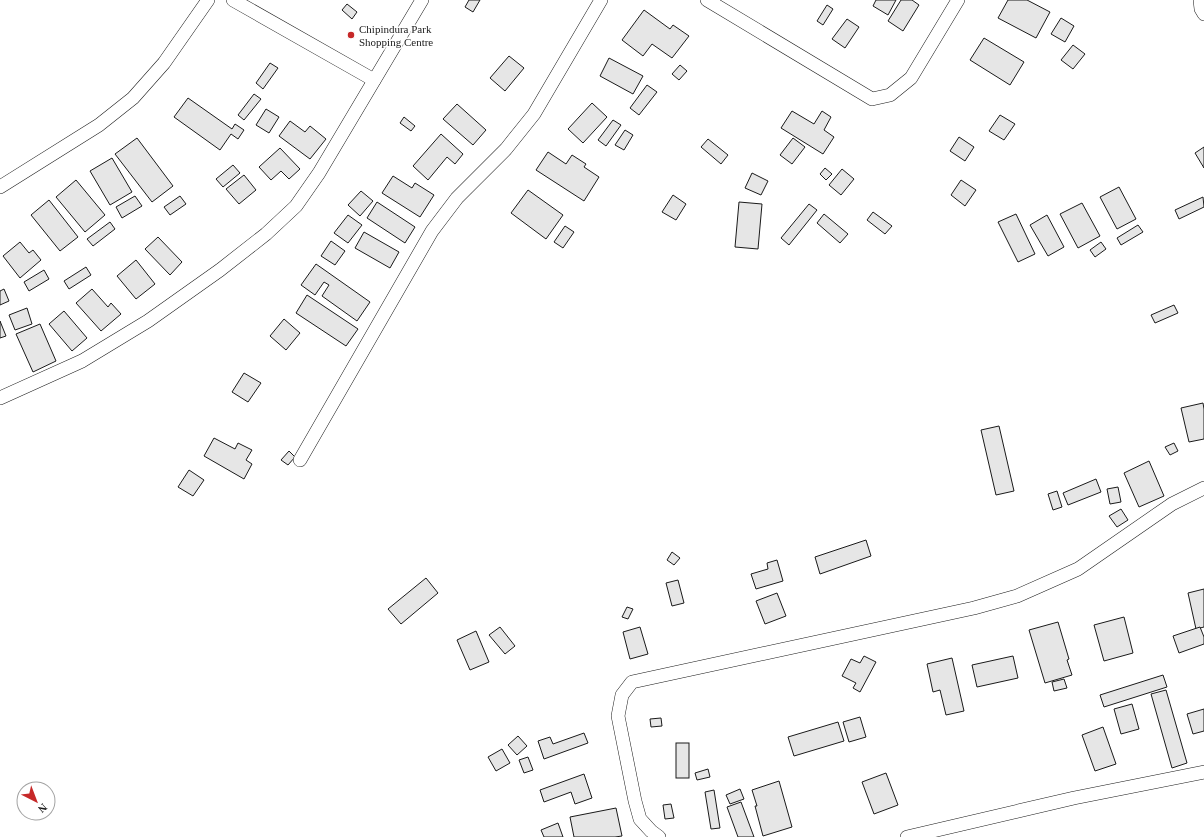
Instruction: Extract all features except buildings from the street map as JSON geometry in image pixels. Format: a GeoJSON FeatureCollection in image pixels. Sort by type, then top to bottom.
{"type":"FeatureCollection","features":[{"type":"Feature","properties":{"kind":"street"},"geometry":{"type":"LineString","coordinates":[[0,187],[99,125],[133,98],[164,63],[208,0]]}},
{"type":"Feature","properties":{"kind":"street"},"geometry":{"type":"LineString","coordinates":[[232,0],[374,80]]}},
{"type":"Feature","properties":{"kind":"street"},"geometry":{"type":"LineString","coordinates":[[0,398],[89,357],[148,321],[220,270],[266,234],[296,206],[319,173],[422,0]]}},
{"type":"Feature","properties":{"kind":"street"},"geometry":{"type":"LineString","coordinates":[[300,460],[432,232],[457,198],[506,150],[534,114],[601,0]]}},
{"type":"Feature","properties":{"kind":"street"},"geometry":{"type":"LineString","coordinates":[[713,1],[872,99],[890,95],[911,78],[958,0]]}},
{"type":"Feature","properties":{"kind":"street"},"geometry":{"type":"LineString","coordinates":[[1200,0],[1201,9],[1204,14]]}},
{"type":"Feature","properties":{"kind":"street"},"geometry":{"type":"LineString","coordinates":[[659,837],[640,819],[618,716],[622,695],[632,682],[974,608],[1017,596],[1078,568],[1172,504],[1204,488]]}},
{"type":"Feature","properties":{"kind":"street"},"geometry":{"type":"LineString","coordinates":[[906,837],[1074,798],[1204,772]]}},
{"type":"Feature","properties":{"kind":"place","name":"Chipindura Park Shopping Centre"},"geometry":{"type":"Point","coordinates":[351,35]}}]}
